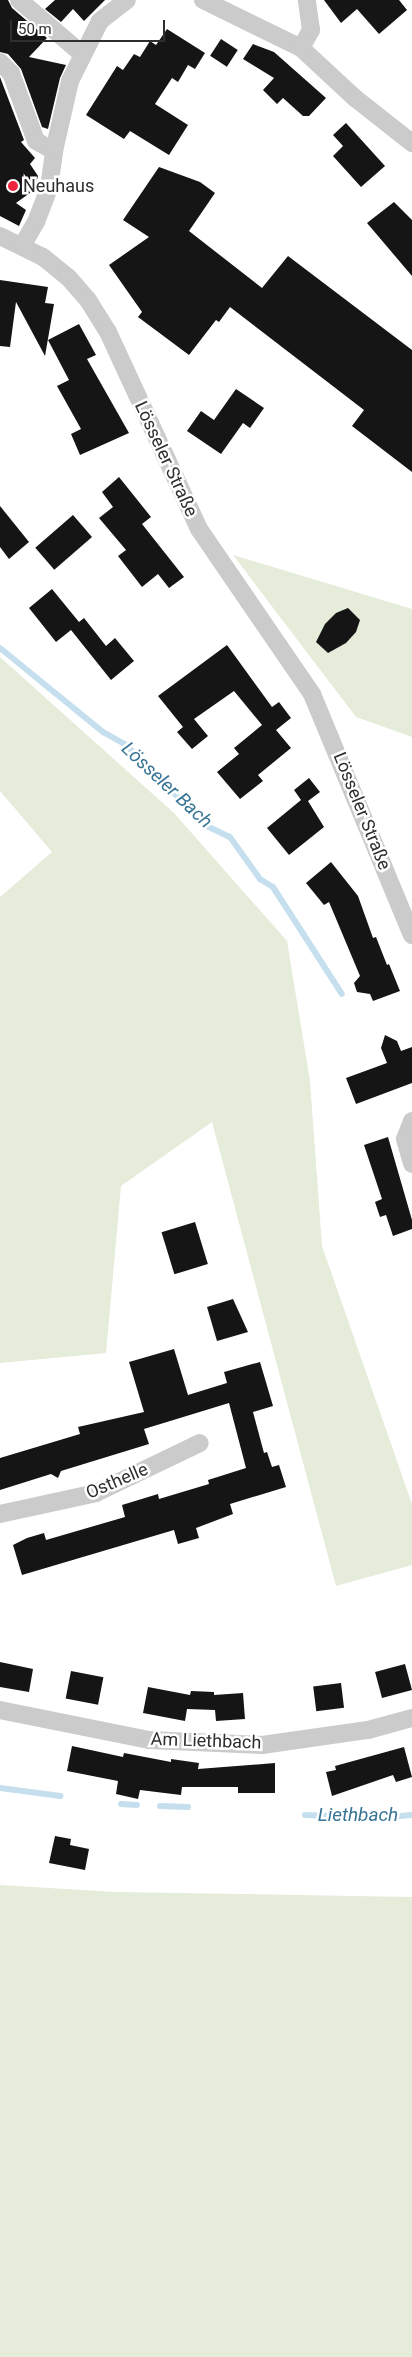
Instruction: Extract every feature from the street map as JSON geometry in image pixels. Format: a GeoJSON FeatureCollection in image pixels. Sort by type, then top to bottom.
{"type":"FeatureCollection","features":[{"type":"Feature","properties":{"kind":"street"},"geometry":{"type":"LineString","coordinates":[[19,0],[82,54]]}},
{"type":"Feature","properties":{"kind":"street"},"geometry":{"type":"LineString","coordinates":[[22,246],[36,222],[49,188],[54,151],[70,81],[82,54],[100,22],[127,0]]}},
{"type":"Feature","properties":{"kind":"street"},"geometry":{"type":"LineString","coordinates":[[203,0],[302,48],[355,98],[412,143]]}},
{"type":"Feature","properties":{"kind":"street"},"geometry":{"type":"LineString","coordinates":[[302,48],[311,30],[307,0]]}},
{"type":"Feature","properties":{"kind":"street"},"geometry":{"type":"LineString","coordinates":[[0,62],[11,73],[36,141],[54,151]]}},
{"type":"Feature","properties":{"kind":"street","name":"Lösseler Straße"},"geometry":{"type":"LineString","coordinates":[[0,236],[43,257],[68,277],[88,300],[108,332],[199,529],[312,694],[406,904],[412,935]]}},
{"type":"Feature","properties":{"kind":"street"},"geometry":{"type":"LineString","coordinates":[[412,1121],[405,1138],[412,1164]]}},
{"type":"Feature","properties":{"kind":"street","name":"Osthelle"},"geometry":{"type":"LineString","coordinates":[[0,1514],[96,1493],[200,1443]]}},
{"type":"Feature","properties":{"kind":"street","name":"Am Liethbach"},"geometry":{"type":"LineString","coordinates":[[0,1710],[149,1740],[262,1745],[368,1730],[412,1718]]}},
{"type":"Feature","properties":{"kind":"green space"},"geometry":{"type":"Polygon","coordinates":[[[233,555],[412,609],[412,737],[356,717],[233,555]]]}},
{"type":"Feature","properties":{"kind":"green space"},"geometry":{"type":"Polygon","coordinates":[[[0,657],[174,813],[287,941],[310,1081],[322,1246],[412,1504],[412,1565],[336,1586],[212,1122],[121,1186],[106,1353],[0,1363],[0,897],[52,852],[0,791],[0,657]]]}},
{"type":"Feature","properties":{"kind":"green space"},"geometry":{"type":"Polygon","coordinates":[[[0,1885],[115,1892],[412,1897],[412,2357],[0,2357],[0,1885]]]}},
{"type":"Feature","properties":{"kind":"building"},"geometry":{"type":"Polygon","coordinates":[[[0,0],[8,0],[12,8],[47,38],[29,57],[66,65],[60,78],[48,129],[42,127],[21,69],[8,54],[0,52],[0,0]]]}},
{"type":"Feature","properties":{"kind":"building"},"geometry":{"type":"Polygon","coordinates":[[[55,0],[105,0],[84,21],[73,9],[61,22],[45,9],[55,0]]]}},
{"type":"Feature","properties":{"kind":"building"},"geometry":{"type":"Polygon","coordinates":[[[324,0],[399,0],[407,10],[379,34],[357,9],[341,23],[324,0]]]}},
{"type":"Feature","properties":{"kind":"building"},"geometry":{"type":"Polygon","coordinates":[[[167,29],[205,53],[195,69],[188,65],[178,82],[172,78],[155,104],[188,125],[169,155],[130,131],[124,139],[86,115],[117,66],[123,70],[134,54],[140,57],[150,41],[156,45],[167,29]]]}},
{"type":"Feature","properties":{"kind":"building"},"geometry":{"type":"Polygon","coordinates":[[[221,39],[238,50],[227,67],[210,56],[221,39]]]}},
{"type":"Feature","properties":{"kind":"building"},"geometry":{"type":"Polygon","coordinates":[[[253,44],[274,52],[326,98],[309,116],[303,116],[283,98],[277,104],[263,90],[274,78],[243,59],[253,44]]]}},
{"type":"Feature","properties":{"kind":"building"},"geometry":{"type":"Polygon","coordinates":[[[0,77],[24,140],[21,142],[35,158],[30,164],[38,176],[34,190],[16,203],[26,210],[19,226],[0,216],[0,77]]]}},
{"type":"Feature","properties":{"kind":"building"},"geometry":{"type":"Polygon","coordinates":[[[346,123],[385,166],[361,187],[333,156],[343,146],[333,135],[346,123]]]}},
{"type":"Feature","properties":{"kind":"building"},"geometry":{"type":"Polygon","coordinates":[[[159,167],[200,182],[215,193],[189,231],[262,288],[288,256],[412,350],[412,472],[352,426],[364,410],[230,307],[219,322],[216,320],[189,355],[138,317],[142,312],[109,265],[149,237],[123,220],[159,167]]]}},
{"type":"Feature","properties":{"kind":"building"},"geometry":{"type":"Polygon","coordinates":[[[394,202],[412,220],[412,276],[367,223],[394,202]]]}},
{"type":"Feature","properties":{"kind":"building"},"geometry":{"type":"Polygon","coordinates":[[[0,280],[48,287],[45,303],[54,304],[45,356],[16,302],[10,347],[0,346],[0,280]]]}},
{"type":"Feature","properties":{"kind":"building"},"geometry":{"type":"Polygon","coordinates":[[[79,324],[96,355],[87,359],[129,433],[80,455],[71,434],[81,429],[57,386],[69,380],[48,340],[79,324]]]}},
{"type":"Feature","properties":{"kind":"building"},"geometry":{"type":"Polygon","coordinates":[[[236,389],[264,408],[250,428],[243,423],[221,454],[187,431],[201,411],[214,420],[236,389]]]}},
{"type":"Feature","properties":{"kind":"building"},"geometry":{"type":"Polygon","coordinates":[[[119,477],[151,517],[142,524],[184,577],[169,588],[158,574],[142,587],[118,556],[126,550],[99,518],[113,507],[102,492],[119,477]]]}},
{"type":"Feature","properties":{"kind":"building"},"geometry":{"type":"Polygon","coordinates":[[[0,506],[29,542],[9,559],[0,547],[0,506]]]}},
{"type":"Feature","properties":{"kind":"building"},"geometry":{"type":"Polygon","coordinates":[[[73,515],[92,537],[54,570],[35,548],[73,515]]]}},
{"type":"Feature","properties":{"kind":"building"},"geometry":{"type":"Polygon","coordinates":[[[52,589],[79,622],[84,618],[106,646],[115,638],[134,661],[111,680],[71,630],[56,642],[29,608],[52,589]]]}},
{"type":"Feature","properties":{"kind":"building"},"geometry":{"type":"Polygon","coordinates":[[[348,608],[360,620],[356,632],[346,643],[328,653],[316,642],[325,624],[336,613],[348,608]]]}},
{"type":"Feature","properties":{"kind":"building"},"geometry":{"type":"Polygon","coordinates":[[[227,645],[272,707],[279,702],[291,718],[276,730],[291,748],[258,775],[263,781],[240,799],[217,772],[239,754],[234,748],[262,725],[234,691],[194,719],[208,736],[192,749],[177,732],[183,727],[158,696],[227,645]]]}},
{"type":"Feature","properties":{"kind":"building"},"geometry":{"type":"Polygon","coordinates":[[[309,778],[320,792],[308,801],[324,827],[289,855],[267,828],[301,800],[294,790],[309,778]]]}},
{"type":"Feature","properties":{"kind":"building"},"geometry":{"type":"Polygon","coordinates":[[[331,862],[358,896],[373,938],[376,937],[400,991],[373,1001],[370,994],[357,992],[354,983],[360,976],[329,902],[324,905],[306,883],[331,862]]]}},
{"type":"Feature","properties":{"kind":"building"},"geometry":{"type":"Polygon","coordinates":[[[385,1035],[397,1041],[401,1051],[412,1047],[412,1083],[356,1104],[346,1078],[387,1063],[381,1048],[385,1035]]]}},
{"type":"Feature","properties":{"kind":"building"},"geometry":{"type":"Polygon","coordinates":[[[388,1137],[412,1220],[412,1229],[393,1236],[386,1215],[380,1217],[375,1202],[382,1199],[364,1145],[388,1137]]]}},
{"type":"Feature","properties":{"kind":"building"},"geometry":{"type":"Polygon","coordinates":[[[195,1222],[208,1264],[174,1274],[162,1232],[195,1222]]]}},
{"type":"Feature","properties":{"kind":"building"},"geometry":{"type":"Polygon","coordinates":[[[233,1299],[248,1332],[217,1341],[207,1307],[233,1299]]]}},
{"type":"Feature","properties":{"kind":"building"},"geometry":{"type":"Polygon","coordinates":[[[174,1349],[188,1395],[227,1383],[224,1372],[260,1362],[273,1406],[253,1412],[264,1453],[267,1452],[272,1467],[279,1465],[286,1487],[230,1504],[233,1514],[196,1528],[199,1538],[178,1544],[174,1530],[22,1575],[13,1545],[27,1538],[44,1533],[46,1540],[125,1517],[122,1505],[158,1494],[159,1499],[209,1484],[208,1480],[246,1468],[229,1403],[144,1429],[149,1444],[61,1471],[58,1478],[51,1474],[0,1490],[0,1458],[80,1434],[78,1427],[144,1412],[129,1362],[174,1349]]]}},
{"type":"Feature","properties":{"kind":"building"},"geometry":{"type":"Polygon","coordinates":[[[0,1662],[33,1669],[29,1692],[0,1687],[0,1662]]]}},
{"type":"Feature","properties":{"kind":"building"},"geometry":{"type":"Polygon","coordinates":[[[405,1664],[412,1690],[382,1698],[375,1672],[405,1664]]]}},
{"type":"Feature","properties":{"kind":"building"},"geometry":{"type":"Polygon","coordinates":[[[71,1671],[103,1677],[98,1705],[66,1698],[71,1671]]]}},
{"type":"Feature","properties":{"kind":"building"},"geometry":{"type":"Polygon","coordinates":[[[341,1683],[344,1708],[316,1711],[313,1686],[341,1683]]]}},
{"type":"Feature","properties":{"kind":"building"},"geometry":{"type":"Polygon","coordinates":[[[148,1687],[190,1695],[191,1691],[214,1692],[214,1695],[243,1693],[245,1719],[216,1721],[215,1710],[187,1709],[185,1721],[143,1713],[148,1687]]]}},
{"type":"Feature","properties":{"kind":"building"},"geometry":{"type":"Polygon","coordinates":[[[72,1746],[123,1757],[124,1753],[171,1762],[171,1759],[199,1763],[198,1769],[275,1763],[275,1793],[238,1793],[238,1787],[182,1787],[181,1795],[140,1790],[138,1799],[116,1794],[118,1781],[67,1771],[72,1746]]]}},
{"type":"Feature","properties":{"kind":"building"},"geometry":{"type":"Polygon","coordinates":[[[404,1747],[412,1777],[396,1782],[393,1775],[332,1796],[326,1772],[336,1770],[335,1766],[404,1747]]]}},
{"type":"Feature","properties":{"kind":"building"},"geometry":{"type":"Polygon","coordinates":[[[55,1836],[71,1839],[70,1845],[89,1849],[85,1870],[49,1863],[55,1836]]]}},
{"type":"Feature","properties":{"kind":"waterway","name":"Lösseler Bach"},"geometry":{"type":"LineString","coordinates":[[0,648],[103,732],[126,745],[207,826],[230,837],[260,879],[273,887],[342,994]]}},
{"type":"Feature","properties":{"kind":"waterway","name":"Liethbach"},"geometry":{"type":"LineString","coordinates":[[0,1788],[60,1796]]}},
{"type":"Feature","properties":{"kind":"waterway","name":"Liethbach"},"geometry":{"type":"LineString","coordinates":[[121,1804],[137,1805]]}},
{"type":"Feature","properties":{"kind":"waterway","name":"Liethbach"},"geometry":{"type":"LineString","coordinates":[[160,1806],[188,1807]]}},
{"type":"Feature","properties":{"kind":"waterway","name":"Liethbach"},"geometry":{"type":"LineString","coordinates":[[305,1815],[377,1818],[412,1815]]}},
{"type":"Feature","properties":{"kind":"place","name":"Neuhaus"},"geometry":{"type":"Point","coordinates":[13,186]}}]}
